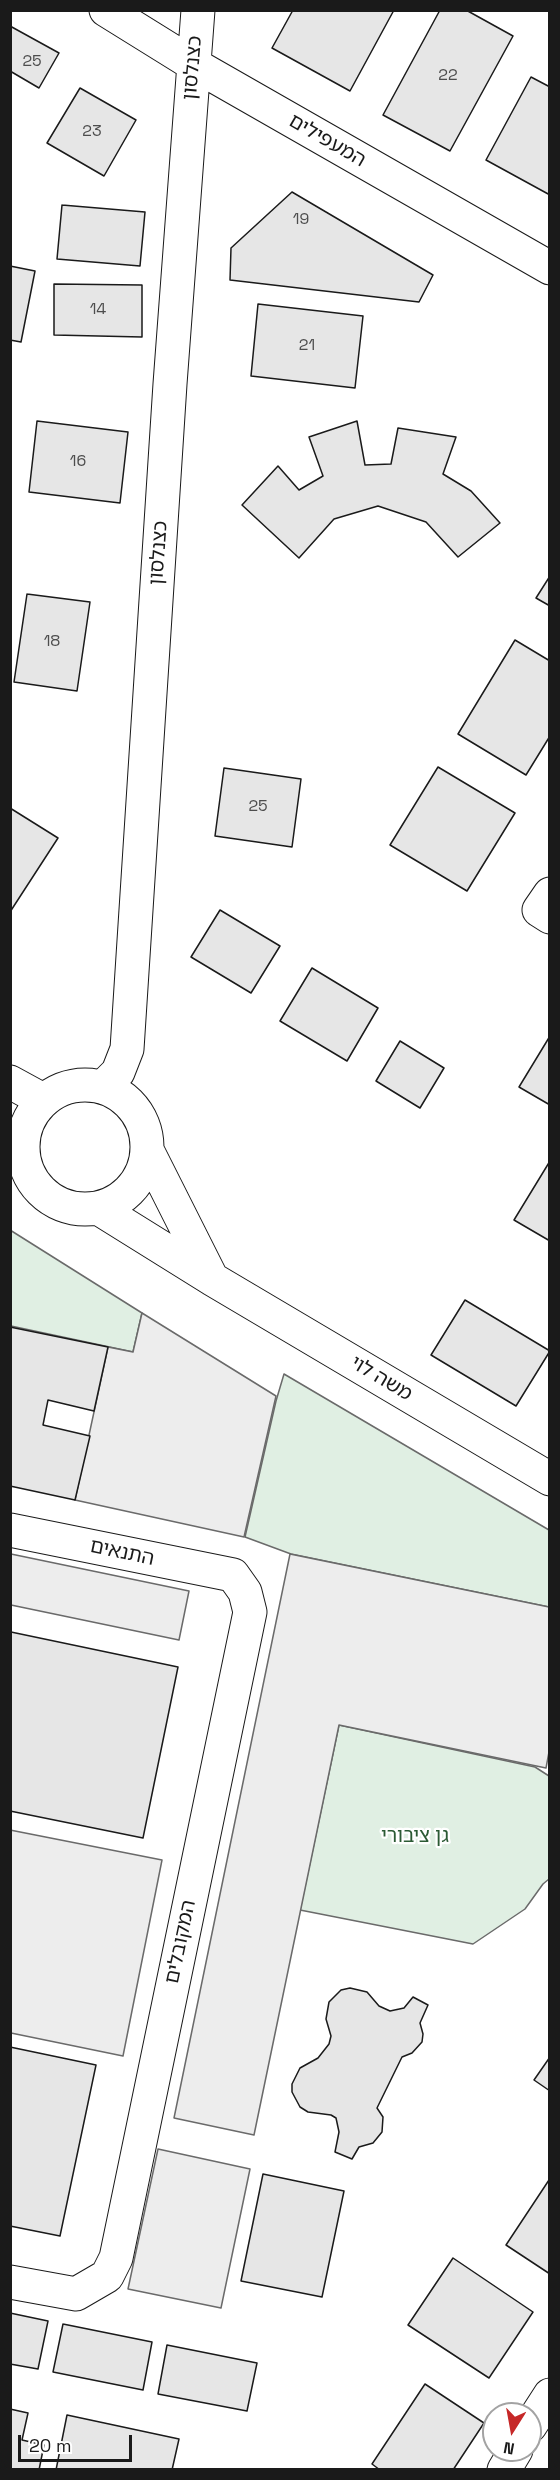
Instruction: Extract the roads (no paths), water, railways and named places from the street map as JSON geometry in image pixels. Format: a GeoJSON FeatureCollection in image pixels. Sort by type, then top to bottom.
{"type":"FeatureCollection","features":[{"type":"Feature","properties":{"kind":"street","name":"המעפילים"},"geometry":{"type":"LineString","coordinates":[[106,10],[193,64],[549,268]]}},
{"type":"Feature","properties":{"kind":"street","name":"כצנלסון"},"geometry":{"type":"LineString","coordinates":[[103,1087],[118,1072],[127,1049],[198,10]]}},
{"type":"Feature","properties":{"kind":"street"},"geometry":{"type":"LineString","coordinates":[[10,1082],[43,1100]]}},
{"type":"Feature","properties":{"kind":"street"},"geometry":{"type":"LineString","coordinates":[[82,1085],[103,1087],[122,1097],[136,1111],[145,1130],[147,1150],[143,1171],[132,1188],[117,1201],[98,1209],[76,1209],[56,1202],[40,1190],[19,1167],[23,1154],[24,1134],[31,1116],[43,1100],[59,1091],[82,1085]]}},
{"type":"Feature","properties":{"kind":"street"},"geometry":{"type":"LineString","coordinates":[[147,1150],[212,1279]]}},
{"type":"Feature","properties":{"kind":"street","name":"משה לוי"},"geometry":{"type":"LineString","coordinates":[[98,1209],[549,1479]]}},
{"type":"Feature","properties":{"kind":"street","name":"התנאים"},"geometry":{"type":"LineString","coordinates":[[10,1530],[233,1575]]}},
{"type":"Feature","properties":{"kind":"street","name":"המקובלים"},"geometry":{"type":"LineString","coordinates":[[10,2282],[76,2294],[92,2287],[106,2276],[116,2258],[250,1612],[245,1592],[233,1575]]}},
{"type":"Feature","properties":{"kind":"park label","name":"גן ציבורי"},"geometry":{"type":"Point","coordinates":[415,1837]}}]}
